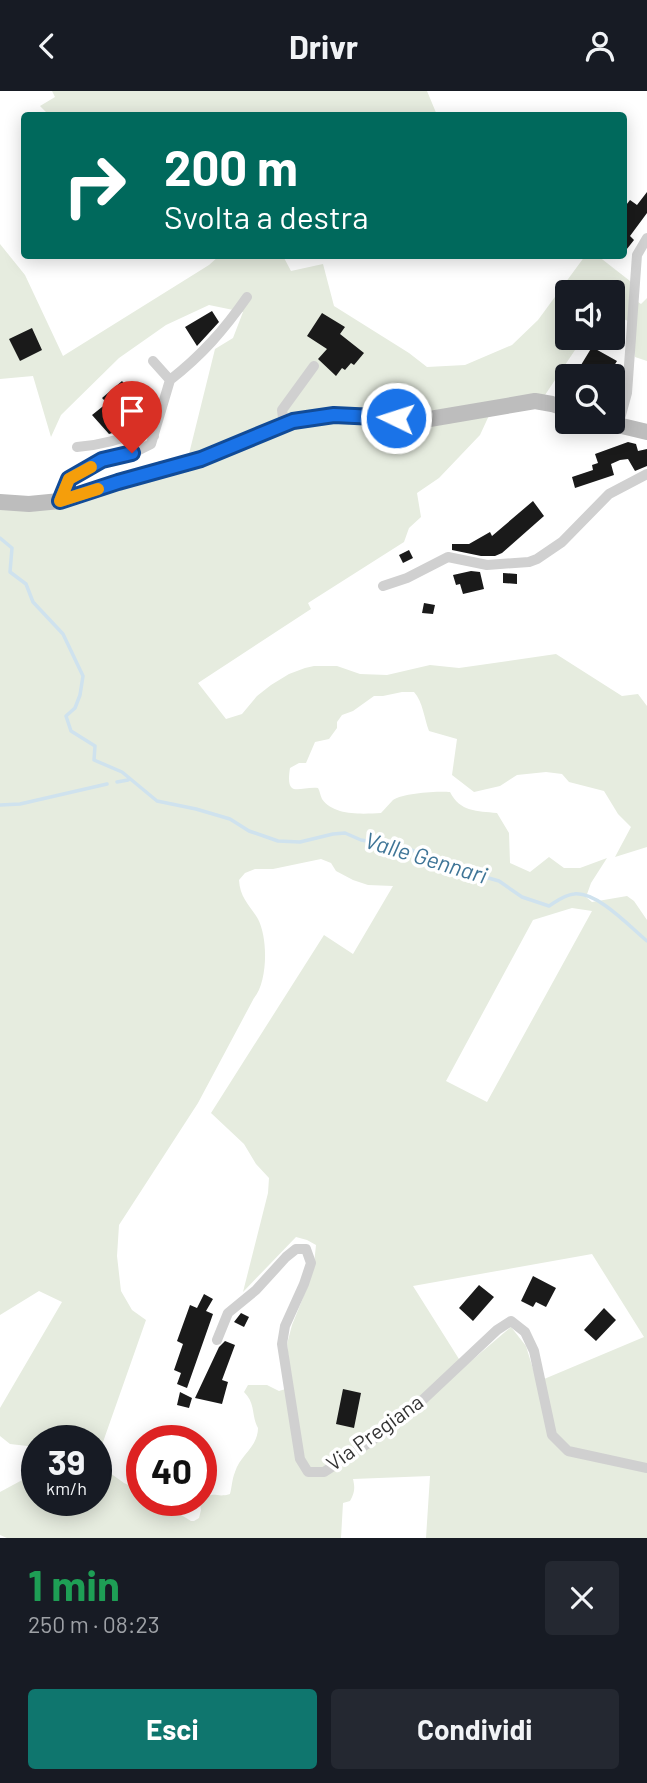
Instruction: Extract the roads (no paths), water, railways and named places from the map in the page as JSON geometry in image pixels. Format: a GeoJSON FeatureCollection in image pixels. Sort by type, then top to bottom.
{"type":"FeatureCollection","features":[{"type":"Feature","properties":{"kind":"street"},"geometry":{"type":"LineString","coordinates":[[625,397],[637,255],[647,238]]}},
{"type":"Feature","properties":{"kind":"street"},"geometry":{"type":"LineString","coordinates":[[60,501],[69,479],[102,460],[132,453],[151,444],[170,380],[194,362],[212,343],[247,297]]}},
{"type":"Feature","properties":{"kind":"street"},"geometry":{"type":"LineString","coordinates":[[153,361],[170,380]]}},
{"type":"Feature","properties":{"kind":"street"},"geometry":{"type":"LineString","coordinates":[[284,425],[282,410],[314,366]]}},
{"type":"Feature","properties":{"kind":"street"},"geometry":{"type":"LineString","coordinates":[[0,502],[29,505],[60,501],[201,459],[293,421],[334,415],[418,421],[535,401],[555,405]]}},
{"type":"Feature","properties":{"kind":"street"},"geometry":{"type":"LineString","coordinates":[[625,427],[647,432]]}},
{"type":"Feature","properties":{"kind":"street"},"geometry":{"type":"LineString","coordinates":[[77,447],[118,441],[147,429],[154,436]]}},
{"type":"Feature","properties":{"kind":"street"},"geometry":{"type":"LineString","coordinates":[[383,586],[407,578],[448,557],[487,565],[537,559],[562,542],[609,494],[647,474]]}},
{"type":"Feature","properties":{"kind":"street","name":"Via Pregiana"},"geometry":{"type":"LineString","coordinates":[[217,1340],[228,1313],[256,1290],[296,1249],[306,1249],[311,1263],[285,1326],[282,1344],[300,1459],[307,1472],[324,1472],[370,1442],[413,1409],[497,1329],[511,1321],[525,1332],[534,1351],[552,1435],[568,1451],[647,1468]]}},
{"type":"Feature","properties":{"kind":"waterway","name":"Valle Gennari"},"geometry":{"type":"LineString","coordinates":[[0,538],[12,548],[10,572],[26,584],[33,602],[63,634],[83,676],[75,708],[66,716],[71,731],[95,746],[94,760],[122,772],[157,801],[230,819],[249,831],[278,841],[300,842],[345,833],[361,840],[408,848],[436,863],[499,881],[522,897],[549,906],[567,896],[583,895],[613,911],[647,941]]}},
{"type":"Feature","properties":{"kind":"waterway"},"geometry":{"type":"LineString","coordinates":[[117,782],[128,780]]}},
{"type":"Feature","properties":{"kind":"waterway"},"geometry":{"type":"LineString","coordinates":[[0,805],[20,804],[107,784]]}}]}
